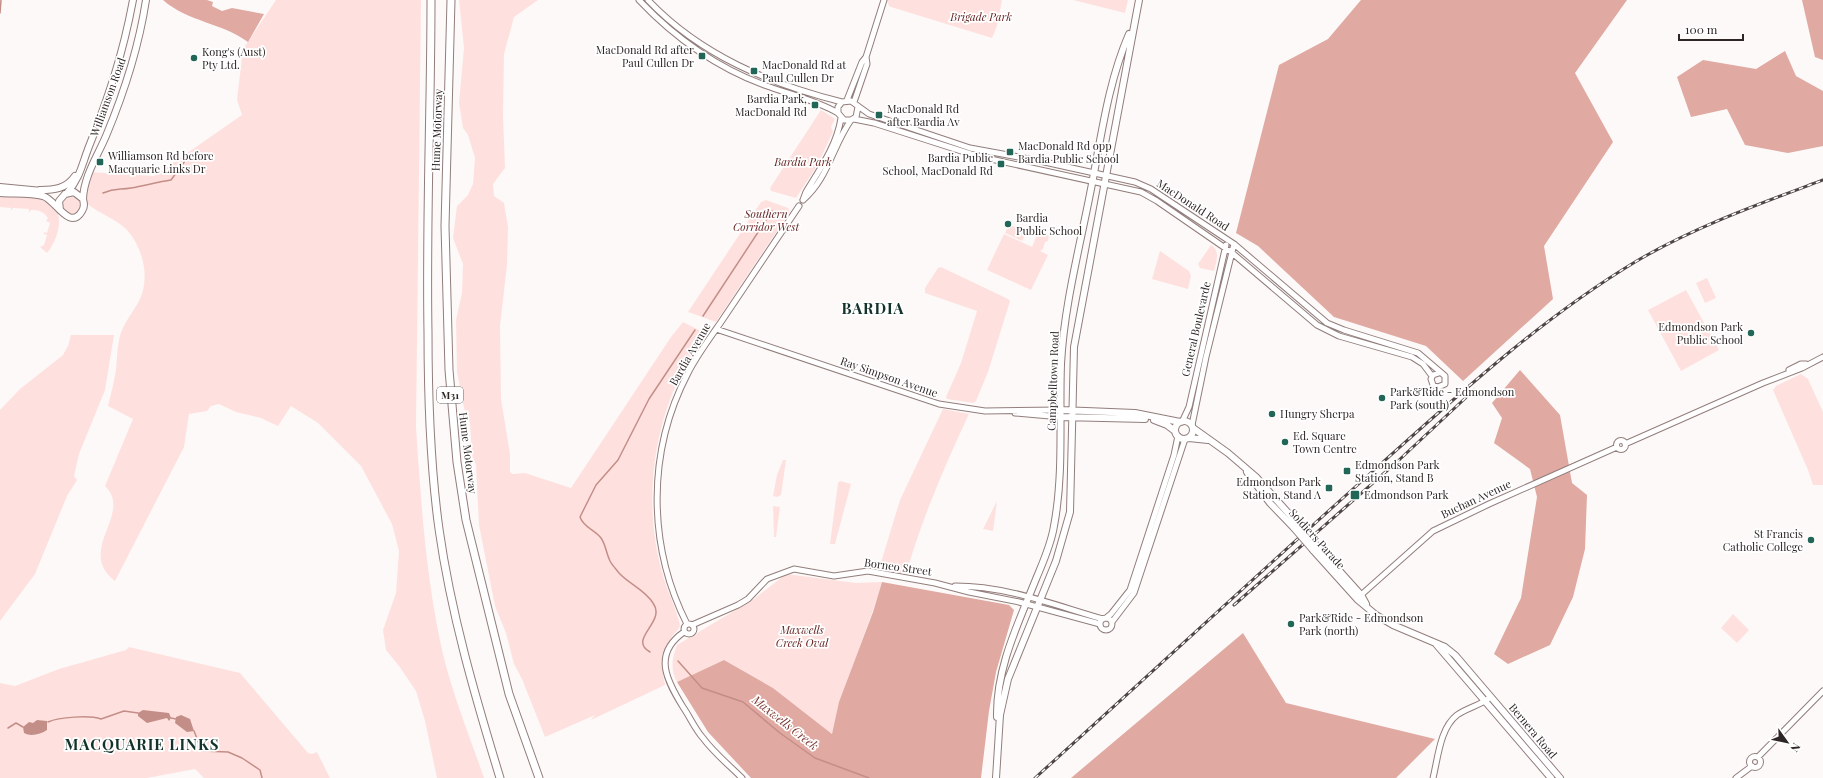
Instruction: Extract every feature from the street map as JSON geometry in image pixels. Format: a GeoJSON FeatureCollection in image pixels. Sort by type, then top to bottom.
{"type":"FeatureCollection","features":[{"type":"Feature","properties":{"kind":"highway","name":"Hume Motorway"},"geometry":{"type":"LineString","coordinates":[[431,0],[427,278],[428,405],[433,466],[439,529],[458,628],[471,681],[500,778]]}},
{"type":"Feature","properties":{"kind":"highway","name":"Hume Motorway"},"geometry":{"type":"LineString","coordinates":[[452,0],[445,226],[449,370],[457,462],[466,520],[509,694],[539,778]]}},
{"type":"Feature","properties":{"kind":"main road","name":"Williamson Road"},"geometry":{"type":"LineString","coordinates":[[66,193],[78,179],[112,90],[133,0]]}},
{"type":"Feature","properties":{"kind":"main road","name":"Williamson Road"},"geometry":{"type":"LineString","coordinates":[[83,199],[86,179],[106,136],[131,63],[146,0]]}},
{"type":"Feature","properties":{"kind":"main road","name":"Campbelltown Road"},"geometry":{"type":"LineString","coordinates":[[996,778],[1000,715],[1008,679],[1062,544],[1070,512],[1074,347],[1139,0]]}},
{"type":"Feature","properties":{"kind":"main road","name":"Campbelltown Road"},"geometry":{"type":"LineString","coordinates":[[998,738],[998,695],[1002,672],[1010,643],[1049,548],[1054,528],[1059,494],[1061,363],[1065,326],[1112,84],[1120,54],[1134,23]]}},
{"type":"Feature","properties":{"kind":"main road"},"geometry":{"type":"LineString","coordinates":[[40,190],[60,189],[68,184],[78,171],[88,151]]}},
{"type":"Feature","properties":{"kind":"main road"},"geometry":{"type":"LineString","coordinates":[[0,187],[76,193],[83,199],[83,210],[76,217],[67,217],[50,199],[43,196],[0,193]]}},
{"type":"Feature","properties":{"kind":"main road"},"geometry":{"type":"LineString","coordinates":[[60,210],[59,201],[66,193]]}},
{"type":"Feature","properties":{"kind":"main road"},"geometry":{"type":"LineString","coordinates":[[1061,410],[1123,412],[1149,415],[1187,422],[1192,427],[1192,433],[1187,438],[1177,434],[1160,422],[1138,416],[1126,416],[1123,412]]}},
{"type":"Feature","properties":{"kind":"main road"},"geometry":{"type":"LineString","coordinates":[[1061,417],[1142,418]]}},
{"type":"Feature","properties":{"kind":"main road"},"geometry":{"type":"LineString","coordinates":[[1177,434],[1176,426],[1181,422]]}},
{"type":"Feature","properties":{"kind":"main road","name":"Soldiers Parade"},"geometry":{"type":"LineString","coordinates":[[1192,427],[1256,477],[1358,600],[1367,605],[1386,621],[1448,649],[1478,688],[1485,701]]}},
{"type":"Feature","properties":{"kind":"main road","name":"Soldiers Parade"},"geometry":{"type":"LineString","coordinates":[[1187,438],[1209,441]]}},
{"type":"Feature","properties":{"kind":"main road","name":"Soldiers Parade"},"geometry":{"type":"LineString","coordinates":[[1315,548],[1361,595],[1367,605]]}},
{"type":"Feature","properties":{"kind":"main road","name":"Soldiers Parade"},"geometry":{"type":"LineString","coordinates":[[1478,688],[1490,697]]}},
{"type":"Feature","properties":{"kind":"main road","name":"Bernera Road"},"geometry":{"type":"LineString","coordinates":[[1490,697],[1560,778]]}},
{"type":"Feature","properties":{"kind":"main road","name":"Bernera Road"},"geometry":{"type":"LineString","coordinates":[[1485,701],[1551,778]]}},
{"type":"Feature","properties":{"kind":"street"},"geometry":{"type":"LineString","coordinates":[[639,0],[676,35],[719,64],[758,83],[827,107],[852,120]]}},
{"type":"Feature","properties":{"kind":"street"},"geometry":{"type":"LineString","coordinates":[[648,0],[666,17],[698,42],[734,64],[784,85],[829,100],[845,101],[854,102],[858,107],[858,114],[844,130],[830,164],[810,194],[803,200],[806,192],[832,147],[840,127],[838,107],[845,101],[862,62],[866,57],[884,0]]}},
{"type":"Feature","properties":{"kind":"street"},"geometry":{"type":"LineString","coordinates":[[854,102],[867,64],[866,57]]}},
{"type":"Feature","properties":{"kind":"street","name":"MacDonald Road"},"geometry":{"type":"LineString","coordinates":[[858,107],[869,114],[970,148],[1040,160],[1135,182],[1151,189],[1234,244],[1327,323],[1344,330],[1418,353],[1439,373]]}},
{"type":"Feature","properties":{"kind":"street","name":"MacDonald Road"},"geometry":{"type":"LineString","coordinates":[[852,120],[874,123],[977,156],[1134,189],[1148,196],[1231,252],[1317,325],[1339,336],[1412,357],[1422,364],[1432,376]]}},
{"type":"Feature","properties":{"kind":"street","name":"Bardia Avenue"},"geometry":{"type":"LineString","coordinates":[[689,625],[664,561],[657,505],[657,484],[662,444],[677,396],[689,372],[716,328],[799,206]]}},
{"type":"Feature","properties":{"kind":"street","name":"General Boulevarde"},"geometry":{"type":"LineString","coordinates":[[1181,422],[1189,407],[1227,240]]}},
{"type":"Feature","properties":{"kind":"street"},"geometry":{"type":"LineString","coordinates":[[1192,427],[1214,324],[1234,244]]}},
{"type":"Feature","properties":{"kind":"street"},"geometry":{"type":"LineString","coordinates":[[1200,355],[1205,350],[1209,333],[1214,324]]}},
{"type":"Feature","properties":{"kind":"street","name":"Ray Simpson Avenue"},"geometry":{"type":"LineString","coordinates":[[716,328],[927,401],[960,408],[998,412],[1061,410]]}},
{"type":"Feature","properties":{"kind":"street","name":"Buchan Avenue"},"geometry":{"type":"LineString","coordinates":[[1361,595],[1433,531],[1528,486],[1579,465],[1617,447],[1623,450],[1625,444],[1782,375],[1801,364],[1806,364],[1823,357]]}},
{"type":"Feature","properties":{"kind":"street"},"geometry":{"type":"LineString","coordinates":[[1439,373],[1445,377],[1445,382],[1442,387],[1433,385],[1432,376],[1439,373]]}},
{"type":"Feature","properties":{"kind":"street"},"geometry":{"type":"LineString","coordinates":[[998,412],[1061,417]]}},
{"type":"Feature","properties":{"kind":"street"},"geometry":{"type":"LineString","coordinates":[[1177,434],[1174,455],[1130,590],[1111,614],[1104,618],[1100,624],[1103,630],[1107,630],[1112,626],[1112,622],[1134,593],[1187,438]]}},
{"type":"Feature","properties":{"kind":"street"},"geometry":{"type":"LineString","coordinates":[[1144,546],[1148,545],[1157,523]]}},
{"type":"Feature","properties":{"kind":"street","name":"Borneo Street"},"geometry":{"type":"LineString","coordinates":[[689,625],[738,605],[748,599],[766,579],[794,569],[834,576],[868,571],[950,586],[968,592],[1025,604],[1100,624]]}},
{"type":"Feature","properties":{"kind":"street","name":"Borneo Street"},"geometry":{"type":"LineString","coordinates":[[950,586],[970,586],[1029,596],[1058,606],[1104,618]]}},
{"type":"Feature","properties":{"kind":"street"},"geometry":{"type":"LineString","coordinates":[[1104,618],[1112,622]]}},
{"type":"Feature","properties":{"kind":"street"},"geometry":{"type":"LineString","coordinates":[[684,632],[689,634],[692,633],[694,628],[689,625],[684,628],[684,632],[675,639],[667,653],[665,666],[668,680],[702,738],[742,778]]}},
{"type":"Feature","properties":{"kind":"street"},"geometry":{"type":"LineString","coordinates":[[1736,778],[1752,766],[1758,767],[1761,764],[1758,757],[1823,691]]}},
{"type":"Feature","properties":{"kind":"street"},"geometry":{"type":"LineString","coordinates":[[1433,778],[1444,734],[1451,722],[1462,712],[1490,697]]}},
{"type":"Feature","properties":{"kind":"green space"},"geometry":{"type":"Polygon","coordinates":[[[276,0],[421,0],[416,427],[420,484],[428,570],[443,654],[457,701],[484,778],[437,778],[425,721],[416,691],[386,650],[383,630],[396,593],[399,551],[392,524],[361,466],[318,423],[291,406],[278,426],[261,418],[236,412],[219,404],[211,406],[207,411],[189,414],[184,447],[115,581],[104,569],[101,557],[102,545],[113,508],[112,497],[105,486],[133,419],[108,406],[116,370],[120,334],[140,299],[143,290],[144,272],[141,254],[133,237],[117,222],[84,201],[89,172],[154,176],[242,115],[237,100],[243,49],[276,0]]]}},
{"type":"Feature","properties":{"kind":"green space"},"geometry":{"type":"Polygon","coordinates":[[[459,0],[538,0],[514,17],[504,54],[503,116],[505,168],[493,184],[494,196],[504,203],[508,227],[507,265],[500,326],[501,399],[510,454],[510,472],[512,474],[525,473],[571,488],[671,337],[683,322],[705,333],[699,348],[674,389],[664,419],[654,465],[652,488],[654,534],[664,579],[680,625],[669,641],[663,659],[665,685],[591,720],[595,715],[545,737],[522,679],[514,664],[506,633],[495,606],[479,525],[476,465],[472,455],[470,423],[464,408],[457,372],[456,320],[462,293],[463,264],[453,238],[457,206],[468,195],[473,184],[475,158],[468,135],[463,128],[459,103],[464,48],[459,0]]]}},
{"type":"Feature","properties":{"kind":"green space","name":"Brigade Park"},"geometry":{"type":"Polygon","coordinates":[[[887,0],[1002,0],[997,26],[992,38],[891,7],[889,6],[887,0]]]}},
{"type":"Feature","properties":{"kind":"green space"},"geometry":{"type":"Polygon","coordinates":[[[1073,0],[1128,0],[1125,13],[1073,0]]]}},
{"type":"Feature","properties":{"kind":"green space","name":"Bardia Park"},"geometry":{"type":"Polygon","coordinates":[[[821,110],[835,119],[831,127],[833,132],[817,166],[796,198],[771,191],[770,188],[821,110]]]}},
{"type":"Feature","properties":{"kind":"green space"},"geometry":{"type":"Polygon","coordinates":[[[0,195],[35,197],[44,199],[52,204],[59,217],[59,224],[55,240],[47,253],[40,247],[44,245],[47,235],[44,234],[44,232],[47,233],[50,223],[46,221],[48,218],[43,212],[39,211],[31,210],[29,213],[29,209],[13,208],[11,211],[11,208],[0,207],[0,195]]]}},
{"type":"Feature","properties":{"kind":"green space"},"geometry":{"type":"Polygon","coordinates":[[[68,196],[76,196],[81,201],[79,212],[76,214],[68,214],[63,209],[63,201],[68,196]]]}},
{"type":"Feature","properties":{"kind":"green space","name":"Southern Corridor West"},"geometry":{"type":"Polygon","coordinates":[[[766,200],[788,208],[790,212],[716,322],[688,312],[761,202],[766,200]]]}},
{"type":"Feature","properties":{"kind":"green space"},"geometry":{"type":"Polygon","coordinates":[[[1009,224],[1026,233],[1022,241],[1005,233],[1009,224]]]}},
{"type":"Feature","properties":{"kind":"green space"},"geometry":{"type":"Polygon","coordinates":[[[1044,227],[1049,234],[1048,241],[1045,242],[1043,249],[1040,251],[1048,255],[1031,290],[987,270],[1004,234],[1032,247],[1037,235],[1032,235],[1034,231],[1044,227]]]}},
{"type":"Feature","properties":{"kind":"green space"},"geometry":{"type":"Polygon","coordinates":[[[1211,245],[1217,253],[1214,271],[1200,268],[1198,264],[1211,245]]]}},
{"type":"Feature","properties":{"kind":"green space"},"geometry":{"type":"Polygon","coordinates":[[[1160,251],[1189,271],[1191,276],[1188,289],[1152,279],[1160,251]]]}},
{"type":"Feature","properties":{"kind":"green space"},"geometry":{"type":"Polygon","coordinates":[[[941,267],[1010,301],[988,372],[976,401],[973,403],[947,399],[946,397],[961,363],[977,311],[925,293],[925,288],[938,268],[941,267]]]}},
{"type":"Feature","properties":{"kind":"green space"},"geometry":{"type":"Polygon","coordinates":[[[1707,278],[1716,298],[1705,303],[1696,283],[1707,278]]]}},
{"type":"Feature","properties":{"kind":"green space"},"geometry":{"type":"Polygon","coordinates":[[[1686,290],[1719,350],[1681,371],[1648,310],[1686,290]]]}},
{"type":"Feature","properties":{"kind":"green space"},"geometry":{"type":"Polygon","coordinates":[[[71,335],[114,335],[105,390],[79,454],[74,476],[77,480],[67,496],[35,574],[0,621],[0,410],[20,389],[63,355],[68,346],[71,335]]]}},
{"type":"Feature","properties":{"kind":"green space"},"geometry":{"type":"Polygon","coordinates":[[[1801,374],[1808,379],[1823,412],[1823,485],[1813,485],[1808,470],[1773,390],[1776,386],[1801,374]]]}},
{"type":"Feature","properties":{"kind":"green space"},"geometry":{"type":"Polygon","coordinates":[[[943,409],[969,414],[934,493],[906,574],[879,569],[900,500],[943,409]]]}},
{"type":"Feature","properties":{"kind":"green space"},"geometry":{"type":"Polygon","coordinates":[[[783,460],[786,460],[781,495],[777,497],[773,496],[777,475],[783,460]]]}},
{"type":"Feature","properties":{"kind":"green space"},"geometry":{"type":"Polygon","coordinates":[[[840,481],[851,484],[835,544],[830,544],[838,483],[840,481]]]}},
{"type":"Feature","properties":{"kind":"green space"},"geometry":{"type":"Polygon","coordinates":[[[997,501],[993,531],[983,529],[997,501]]]}},
{"type":"Feature","properties":{"kind":"green space"},"geometry":{"type":"Polygon","coordinates":[[[773,506],[780,507],[776,537],[774,537],[773,506]]]}},
{"type":"Feature","properties":{"kind":"green space","name":"Maxwells Creek Oval"},"geometry":{"type":"Polygon","coordinates":[[[786,574],[856,583],[882,582],[843,695],[832,734],[773,688],[724,660],[677,682],[673,673],[673,659],[677,645],[754,599],[786,574]]]}},
{"type":"Feature","properties":{"kind":"green space"},"geometry":{"type":"Polygon","coordinates":[[[1733,614],[1749,630],[1737,643],[1721,628],[1733,614]]]}},
{"type":"Feature","properties":{"kind":"green space","name":"MACQUARIE LINKS"},"geometry":{"type":"Polygon","coordinates":[[[129,647],[240,673],[308,753],[312,754],[317,752],[330,778],[204,778],[195,769],[147,778],[0,778],[0,683],[15,686],[59,669],[126,650],[129,647]]]}},
{"type":"Feature","properties":{"kind":"shaded area"},"geometry":{"type":"Polygon","coordinates":[[[163,0],[207,0],[213,2],[212,6],[222,11],[232,8],[264,14],[248,42],[228,31],[183,13],[163,0]]]}},
{"type":"Feature","properties":{"kind":"shaded area"},"geometry":{"type":"Polygon","coordinates":[[[1361,0],[1627,0],[1575,73],[1613,142],[1544,246],[1553,299],[1463,381],[1426,346],[1334,317],[1258,246],[1236,233],[1279,65],[1328,39],[1361,0]]]}},
{"type":"Feature","properties":{"kind":"shaded area"},"geometry":{"type":"Polygon","coordinates":[[[1802,0],[1823,0],[1823,60],[1815,57],[1802,0]]]}},
{"type":"Feature","properties":{"kind":"shaded area"},"geometry":{"type":"Polygon","coordinates":[[[1785,51],[1796,76],[1823,91],[1823,146],[1788,153],[1745,145],[1727,109],[1691,117],[1677,77],[1703,60],[1756,69],[1785,51]]]}},
{"type":"Feature","properties":{"kind":"shaded area"},"geometry":{"type":"Polygon","coordinates":[[[1520,370],[1560,415],[1572,483],[1587,495],[1585,549],[1573,597],[1550,645],[1508,664],[1494,654],[1521,598],[1537,497],[1530,469],[1494,443],[1502,418],[1492,403],[1520,370]]]}},
{"type":"Feature","properties":{"kind":"shaded area"},"geometry":{"type":"Polygon","coordinates":[[[882,582],[1009,605],[1014,610],[996,672],[989,711],[981,778],[751,778],[708,732],[677,682],[724,660],[773,688],[832,734],[839,702],[873,612],[882,582]]]}},
{"type":"Feature","properties":{"kind":"shaded area"},"geometry":{"type":"Polygon","coordinates":[[[1243,633],[1286,703],[1435,739],[1396,778],[1071,778],[1243,633]]]}},
{"type":"Feature","properties":{"kind":"shaded area"},"geometry":{"type":"Polygon","coordinates":[[[143,710],[169,713],[171,718],[169,721],[167,718],[147,723],[138,716],[138,713],[143,710]]]}},
{"type":"Feature","properties":{"kind":"shaded area"},"geometry":{"type":"Polygon","coordinates":[[[181,715],[190,719],[194,731],[187,732],[175,723],[176,717],[181,715]]]}},
{"type":"Feature","properties":{"kind":"shaded area"},"geometry":{"type":"Polygon","coordinates":[[[37,720],[47,721],[47,730],[42,733],[30,735],[24,733],[23,727],[29,722],[33,723],[37,720]]]}},
{"type":"Feature","properties":{"kind":"waterway"},"geometry":{"type":"LineString","coordinates":[[0,13],[1,0]]}},
{"type":"Feature","properties":{"kind":"waterway"},"geometry":{"type":"LineString","coordinates":[[103,193],[107,191],[171,180],[190,154]]}},
{"type":"Feature","properties":{"kind":"waterway"},"geometry":{"type":"LineString","coordinates":[[703,316],[772,211]]}},
{"type":"Feature","properties":{"kind":"waterway"},"geometry":{"type":"LineString","coordinates":[[650,652],[644,647],[643,642],[655,617],[656,610],[653,603],[646,594],[627,580],[613,566],[601,538],[584,524],[580,517],[596,485],[618,460],[649,399],[695,330]]}},
{"type":"Feature","properties":{"kind":"waterway","name":"Maxwells Creek"},"geometry":{"type":"LineString","coordinates":[[678,661],[702,688],[743,702],[780,733],[815,758],[869,778]]}},
{"type":"Feature","properties":{"kind":"waterway"},"geometry":{"type":"LineString","coordinates":[[48,722],[74,717],[101,719],[124,711],[138,713]]}},
{"type":"Feature","properties":{"kind":"waterway"},"geometry":{"type":"LineString","coordinates":[[171,718],[176,719]]}},
{"type":"Feature","properties":{"kind":"waterway"},"geometry":{"type":"LineString","coordinates":[[8,728],[16,723],[23,727]]}},
{"type":"Feature","properties":{"kind":"waterway"},"geometry":{"type":"LineString","coordinates":[[194,731],[202,751],[228,752],[242,758],[260,770],[262,778]]}},
{"type":"Feature","properties":{"kind":"railway"},"geometry":{"type":"LineString","coordinates":[[1035,778],[1435,415],[1532,334],[1600,285],[1657,249],[1727,217],[1823,180]]}},
{"type":"Feature","properties":{"kind":"railway"},"geometry":{"type":"LineString","coordinates":[[1234,605],[1398,461],[1474,390]]}},
{"type":"Feature","properties":{"kind":"place","name":"MacDonald Rd after Paul Cullen Dr"},"geometry":{"type":"Point","coordinates":[702,56]}},
{"type":"Feature","properties":{"kind":"place","name":"Kong's (Aust) Pty Ltd."},"geometry":{"type":"Point","coordinates":[194,58]}},
{"type":"Feature","properties":{"kind":"place","name":"MacDonald Rd at Paul Cullen Dr"},"geometry":{"type":"Point","coordinates":[754,71]}},
{"type":"Feature","properties":{"kind":"place","name":"Bardia Park, MacDonald Rd"},"geometry":{"type":"Point","coordinates":[815,105]}},
{"type":"Feature","properties":{"kind":"place","name":"MacDonald Rd after Bardia Av"},"geometry":{"type":"Point","coordinates":[879,115]}},
{"type":"Feature","properties":{"kind":"place","name":"MacDonald Rd opp Bardia Public School"},"geometry":{"type":"Point","coordinates":[1010,152]}},
{"type":"Feature","properties":{"kind":"place","name":"Williamson Rd before Macquarie Links Dr"},"geometry":{"type":"Point","coordinates":[100,162]}},
{"type":"Feature","properties":{"kind":"place","name":"Bardia Public School, MacDonald Rd"},"geometry":{"type":"Point","coordinates":[1001,164]}},
{"type":"Feature","properties":{"kind":"place","name":"Bardia Public School"},"geometry":{"type":"Point","coordinates":[1008,224]}},
{"type":"Feature","properties":{"kind":"place","name":"Edmondson Park Public School"},"geometry":{"type":"Point","coordinates":[1751,333]}},
{"type":"Feature","properties":{"kind":"place","name":"Park&Ride - Edmondson Park (south)"},"geometry":{"type":"Point","coordinates":[1382,398]}},
{"type":"Feature","properties":{"kind":"place","name":"Hungry Sherpa"},"geometry":{"type":"Point","coordinates":[1272,414]}},
{"type":"Feature","properties":{"kind":"place","name":"Ed. Square Town Centre"},"geometry":{"type":"Point","coordinates":[1285,442]}},
{"type":"Feature","properties":{"kind":"place","name":"Edmondson Park Station, Stand B"},"geometry":{"type":"Point","coordinates":[1347,471]}},
{"type":"Feature","properties":{"kind":"place","name":"Edmondson Park Station, Stand A"},"geometry":{"type":"Point","coordinates":[1329,488]}},
{"type":"Feature","properties":{"kind":"place","name":"Edmondson Park"},"geometry":{"type":"Point","coordinates":[1355,495]}},
{"type":"Feature","properties":{"kind":"place","name":"St Francis Catholic College"},"geometry":{"type":"Point","coordinates":[1811,540]}},
{"type":"Feature","properties":{"kind":"place","name":"Park&Ride - Edmondson Park (north)"},"geometry":{"type":"Point","coordinates":[1291,624]}},
{"type":"Feature","properties":{"kind":"district","name":"BARDIA"},"geometry":{"type":"Point","coordinates":[873,309]}},
{"type":"Feature","properties":{"kind":"district","name":"MACQUARIE LINKS"},"geometry":{"type":"Point","coordinates":[142,745]}}]}
